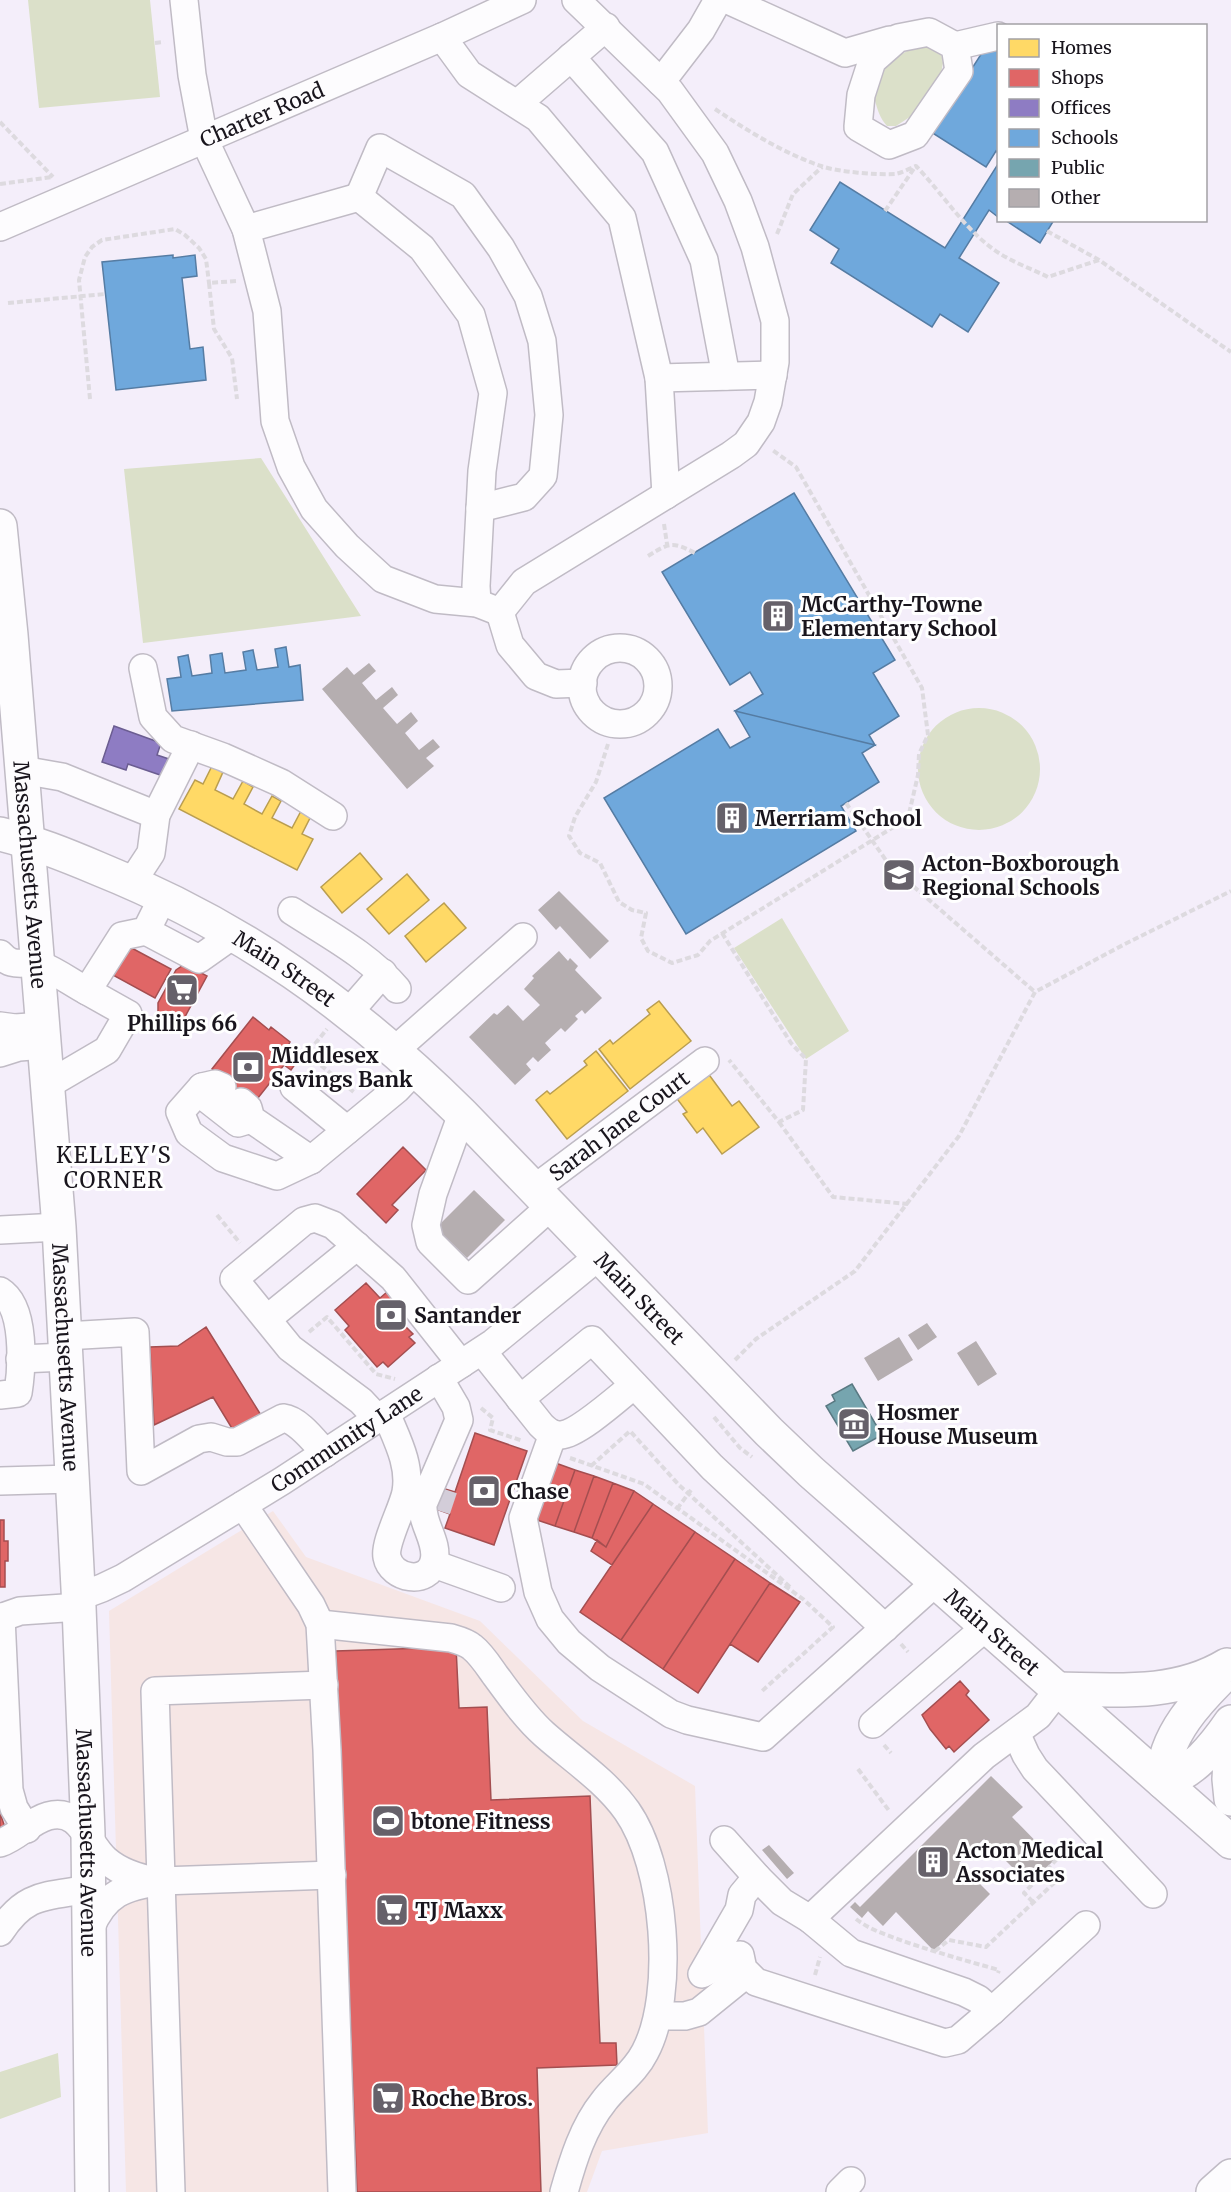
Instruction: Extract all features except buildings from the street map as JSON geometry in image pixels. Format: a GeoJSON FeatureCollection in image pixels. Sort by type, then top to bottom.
{"type":"FeatureCollection","features":[{"type":"Feature","properties":{"kind":"main road","name":"Massachusetts Avenue"},"geometry":{"type":"LineString","coordinates":[[0,526],[22,770],[14,837],[39,964],[59,1227],[88,1834],[92,2192]]}},
{"type":"Feature","properties":{"kind":"main road","name":"Main Street"},"geometry":{"type":"LineString","coordinates":[[14,837],[132,882],[164,897],[233,934],[349,1012],[406,1060],[462,1114],[769,1432],[839,1497],[1231,1842]]}},
{"type":"Feature","properties":{"kind":"main road"},"geometry":{"type":"LineString","coordinates":[[1059,1689],[1135,1690],[1175,1686],[1201,1679],[1231,1663]]}},
{"type":"Feature","properties":{"kind":"main road"},"geometry":{"type":"LineString","coordinates":[[1231,1668],[1192,1711],[1174,1737],[1165,1757],[1163,1782],[1193,1767],[1214,1745],[1231,1722]]}},
{"type":"Feature","properties":{"kind":"main road"},"geometry":{"type":"LineString","coordinates":[[1231,1744],[1229,1779],[1231,1799]]}},
{"type":"Feature","properties":{"kind":"main road"},"geometry":{"type":"LineString","coordinates":[[1213,2192],[1231,2176]]}},
{"type":"Feature","properties":{"kind":"street"},"geometry":{"type":"LineString","coordinates":[[184,0],[192,75],[204,140],[246,229],[267,311],[275,421],[291,467],[314,508],[347,546],[383,579],[435,598],[489,607],[524,582],[664,506],[746,444],[761,422],[768,402],[775,362],[775,321],[755,247],[738,201],[715,153],[661,82],[576,0]]}},
{"type":"Feature","properties":{"kind":"street","name":"Charter Road"},"geometry":{"type":"LineString","coordinates":[[0,227],[442,37],[522,0]]}},
{"type":"Feature","properties":{"kind":"street"},"geometry":{"type":"LineString","coordinates":[[661,82],[701,30],[718,0]]}},
{"type":"Feature","properties":{"kind":"street"},"geometry":{"type":"LineString","coordinates":[[728,0],[845,53],[928,32],[955,46],[997,36]]}},
{"type":"Feature","properties":{"kind":"street"},"geometry":{"type":"LineString","coordinates":[[517,104],[606,27]]}},
{"type":"Feature","properties":{"kind":"street"},"geometry":{"type":"LineString","coordinates":[[442,37],[470,74],[538,118],[622,218],[659,378],[664,506]]}},
{"type":"Feature","properties":{"kind":"street"},"geometry":{"type":"LineString","coordinates":[[898,38],[872,61],[861,95],[858,126],[890,145],[915,135],[959,71],[955,46]]}},
{"type":"Feature","properties":{"kind":"street"},"geometry":{"type":"LineString","coordinates":[[845,53],[861,95]]}},
{"type":"Feature","properties":{"kind":"street"},"geometry":{"type":"LineString","coordinates":[[571,57],[655,152],[704,260],[726,376]]}},
{"type":"Feature","properties":{"kind":"street"},"geometry":{"type":"LineString","coordinates":[[359,197],[380,148],[463,195],[501,248],[528,297],[542,341],[549,415],[543,476],[524,497],[480,508]]}},
{"type":"Feature","properties":{"kind":"street"},"geometry":{"type":"LineString","coordinates":[[246,229],[359,197]]}},
{"type":"Feature","properties":{"kind":"street"},"geometry":{"type":"LineString","coordinates":[[359,197],[422,248],[471,315],[494,393],[482,471],[476,586],[510,645],[536,676],[556,684],[583,683]]}},
{"type":"Feature","properties":{"kind":"street"},"geometry":{"type":"LineString","coordinates":[[659,378],[773,375]]}},
{"type":"Feature","properties":{"kind":"street"},"geometry":{"type":"LineString","coordinates":[[143,668],[153,717],[172,739],[281,783],[333,816]]}},
{"type":"Feature","properties":{"kind":"street"},"geometry":{"type":"LineString","coordinates":[[132,882],[151,853],[156,815],[191,745]]}},
{"type":"Feature","properties":{"kind":"street"},"geometry":{"type":"LineString","coordinates":[[22,770],[62,777],[156,815]]}},
{"type":"Feature","properties":{"kind":"street"},"geometry":{"type":"LineString","coordinates":[[146,931],[164,897]]}},
{"type":"Feature","properties":{"kind":"street"},"geometry":{"type":"LineString","coordinates":[[292,911],[366,958],[390,981],[349,1012]]}},
{"type":"Feature","properties":{"kind":"street"},"geometry":{"type":"LineString","coordinates":[[87,991],[122,936],[146,931],[200,959],[233,934]]}},
{"type":"Feature","properties":{"kind":"street"},"geometry":{"type":"LineString","coordinates":[[311,1160],[229,1099],[180,1112],[189,1132],[230,1161],[277,1176],[311,1160],[397,1089],[406,1060],[523,937]]}},
{"type":"Feature","properties":{"kind":"street"},"geometry":{"type":"LineString","coordinates":[[0,954],[15,964],[39,964],[128,1014],[107,1050],[49,1084]]}},
{"type":"Feature","properties":{"kind":"street"},"geometry":{"type":"LineString","coordinates":[[0,1026],[45,1036]]}},
{"type":"Feature","properties":{"kind":"street"},"geometry":{"type":"LineString","coordinates":[[0,1053],[45,1036]]}},
{"type":"Feature","properties":{"kind":"street","name":"Sarah Jane Court"},"geometry":{"type":"LineString","coordinates":[[462,1114],[433,1194],[426,1225],[430,1242],[468,1280],[542,1197],[705,1061]]}},
{"type":"Feature","properties":{"kind":"street"},"geometry":{"type":"LineString","coordinates":[[294,1087],[347,1130]]}},
{"type":"Feature","properties":{"kind":"street"},"geometry":{"type":"LineString","coordinates":[[439,1378],[458,1411],[459,1420],[423,1503],[423,1516],[434,1551],[434,1564],[424,1574],[407,1577],[392,1569],[387,1558],[388,1546],[406,1495],[407,1476],[404,1459],[381,1416],[290,1348],[234,1279],[304,1221],[315,1218],[333,1224],[393,1278],[471,1357],[520,1399],[541,1425],[542,1439],[524,1512],[523,1525],[542,1602],[550,1619],[569,1642],[614,1678],[671,1714],[687,1720],[763,1737],[936,1582]]}},
{"type":"Feature","properties":{"kind":"street"},"geometry":{"type":"LineString","coordinates":[[0,1230],[59,1227]]}},
{"type":"Feature","properties":{"kind":"street"},"geometry":{"type":"LineString","coordinates":[[267,1319],[357,1246]]}},
{"type":"Feature","properties":{"kind":"street","name":"Community Lane"},"geometry":{"type":"LineString","coordinates":[[0,1617],[20,1611],[78,1602],[123,1578],[325,1453],[471,1357],[511,1329],[599,1256]]}},
{"type":"Feature","properties":{"kind":"street"},"geometry":{"type":"LineString","coordinates":[[0,1292],[7,1297],[16,1312],[20,1359],[18,1393],[0,1395]]}},
{"type":"Feature","properties":{"kind":"street"},"geometry":{"type":"LineString","coordinates":[[20,1359],[65,1346],[135,1332],[141,1470],[199,1439],[211,1437],[227,1442],[237,1442],[283,1418],[292,1421],[325,1453]]}},
{"type":"Feature","properties":{"kind":"street"},"geometry":{"type":"LineString","coordinates":[[520,1399],[592,1340],[712,1467],[885,1628]]}},
{"type":"Feature","properties":{"kind":"street"},"geometry":{"type":"LineString","coordinates":[[542,1439],[564,1435],[578,1429],[634,1385]]}},
{"type":"Feature","properties":{"kind":"street"},"geometry":{"type":"LineString","coordinates":[[429,1535],[441,1499],[456,1429]]}},
{"type":"Feature","properties":{"kind":"street"},"geometry":{"type":"LineString","coordinates":[[0,1481],[72,1479]]}},
{"type":"Feature","properties":{"kind":"street"},"geometry":{"type":"LineString","coordinates":[[243,1505],[311,1605],[320,1624],[332,1875],[342,2192]]}},
{"type":"Feature","properties":{"kind":"street"},"geometry":{"type":"LineString","coordinates":[[434,1564],[501,1588]]}},
{"type":"Feature","properties":{"kind":"street"},"geometry":{"type":"LineString","coordinates":[[0,1617],[2,1689],[10,1795],[14,1808],[27,1829]]}},
{"type":"Feature","properties":{"kind":"street"},"geometry":{"type":"LineString","coordinates":[[320,1624],[451,1638],[466,1643],[480,1654],[534,1724],[615,1796],[640,1832],[655,1882],[661,1925],[662,1991],[658,2016],[651,2040],[640,2060],[591,2119],[564,2192]]}},
{"type":"Feature","properties":{"kind":"street"},"geometry":{"type":"LineString","coordinates":[[873,1724],[987,1626]]}},
{"type":"Feature","properties":{"kind":"street"},"geometry":{"type":"LineString","coordinates":[[171,2192],[155,1691],[324,1685]]}},
{"type":"Feature","properties":{"kind":"street"},"geometry":{"type":"LineString","coordinates":[[810,1918],[984,1756],[1038,1716],[1059,1689]]}},
{"type":"Feature","properties":{"kind":"street"},"geometry":{"type":"LineString","coordinates":[[1016,1733],[1035,1769],[1153,1894]]}},
{"type":"Feature","properties":{"kind":"street"},"geometry":{"type":"LineString","coordinates":[[0,1843],[9,1840],[42,1819],[56,1815],[75,1820],[88,1834],[102,1856],[119,1869],[132,1875],[161,1881]]}},
{"type":"Feature","properties":{"kind":"street"},"geometry":{"type":"LineString","coordinates":[[724,1840],[782,1902],[810,1918],[851,1953],[964,1992],[984,2003],[992,2011]]}},
{"type":"Feature","properties":{"kind":"street"},"geometry":{"type":"LineString","coordinates":[[90,1929],[98,1912],[110,1899],[140,1885],[161,1881],[332,1875]]}},
{"type":"Feature","properties":{"kind":"street"},"geometry":{"type":"LineString","coordinates":[[757,1877],[742,1895],[739,1910],[702,1974],[740,1955],[743,1969],[756,1982],[939,2042],[952,2043],[958,2040],[1086,1925]]}},
{"type":"Feature","properties":{"kind":"street"},"geometry":{"type":"LineString","coordinates":[[0,1932],[16,1911],[32,1899],[89,1890]]}},
{"type":"Feature","properties":{"kind":"street"},"geometry":{"type":"LineString","coordinates":[[658,2016],[685,2016],[699,2012],[746,1974]]}},
{"type":"Feature","properties":{"kind":"path"},"geometry":{"type":"LineString","coordinates":[[714,109],[743,128],[822,167],[897,174],[916,166]]}},
{"type":"Feature","properties":{"kind":"path"},"geometry":{"type":"LineString","coordinates":[[0,122],[53,177],[0,184]]}},
{"type":"Feature","properties":{"kind":"path"},"geometry":{"type":"LineString","coordinates":[[885,211],[916,166]]}},
{"type":"Feature","properties":{"kind":"path"},"geometry":{"type":"LineString","coordinates":[[916,166],[938,189],[956,214],[993,249],[1048,277],[1099,260]]}},
{"type":"Feature","properties":{"kind":"path"},"geometry":{"type":"LineString","coordinates":[[769,240],[777,235],[793,194],[822,167]]}},
{"type":"Feature","properties":{"kind":"path"},"geometry":{"type":"LineString","coordinates":[[90,399],[80,297],[81,268],[92,247],[102,240],[175,229],[199,248],[206,259],[214,329],[232,358],[237,399]]}},
{"type":"Feature","properties":{"kind":"path"},"geometry":{"type":"LineString","coordinates":[[1047,231],[1099,260],[1231,352]]}},
{"type":"Feature","properties":{"kind":"path"},"geometry":{"type":"LineString","coordinates":[[209,283],[240,280]]}},
{"type":"Feature","properties":{"kind":"path"},"geometry":{"type":"LineString","coordinates":[[8,303],[105,294]]}},
{"type":"Feature","properties":{"kind":"path"},"geometry":{"type":"LineString","coordinates":[[608,744],[596,782],[575,817],[569,836],[580,853],[600,863],[619,902],[632,910],[646,913],[641,938],[648,951],[672,963],[698,955],[710,941],[722,933],[908,818],[918,775],[919,754],[928,735],[922,688],[796,467],[765,446]]}},
{"type":"Feature","properties":{"kind":"path"},"geometry":{"type":"LineString","coordinates":[[664,506],[667,544]]}},
{"type":"Feature","properties":{"kind":"path"},"geometry":{"type":"LineString","coordinates":[[648,556],[667,544],[682,546],[695,553]]}},
{"type":"Feature","properties":{"kind":"path"},"geometry":{"type":"LineString","coordinates":[[846,802],[890,866],[1035,992]]}},
{"type":"Feature","properties":{"kind":"path"},"geometry":{"type":"LineString","coordinates":[[728,1367],[756,1339],[855,1271],[959,1136],[1035,992],[1231,891]]}},
{"type":"Feature","properties":{"kind":"path"},"geometry":{"type":"LineString","coordinates":[[722,933],[791,1043],[806,1059],[803,1110],[779,1122]]}},
{"type":"Feature","properties":{"kind":"path"},"geometry":{"type":"LineString","coordinates":[[307,1054],[374,1109]]}},
{"type":"Feature","properties":{"kind":"path"},"geometry":{"type":"LineString","coordinates":[[705,1061],[729,1059],[779,1122],[833,1197],[908,1204]]}},
{"type":"Feature","properties":{"kind":"path"},"geometry":{"type":"LineString","coordinates":[[217,1215],[244,1247]]}},
{"type":"Feature","properties":{"kind":"path"},"geometry":{"type":"LineString","coordinates":[[307,1333],[327,1317],[376,1374],[395,1378],[399,1384]]}},
{"type":"Feature","properties":{"kind":"path"},"geometry":{"type":"LineString","coordinates":[[476,1404],[493,1418],[490,1430],[542,1439]]}},
{"type":"Feature","properties":{"kind":"path"},"geometry":{"type":"LineString","coordinates":[[711,1414],[740,1448],[759,1462]]}},
{"type":"Feature","properties":{"kind":"path"},"geometry":{"type":"LineString","coordinates":[[591,1466],[630,1431],[690,1492],[833,1627],[761,1692]]}},
{"type":"Feature","properties":{"kind":"path"},"geometry":{"type":"LineString","coordinates":[[569,1458],[644,1484],[803,1599]]}},
{"type":"Feature","properties":{"kind":"path"},"geometry":{"type":"LineString","coordinates":[[677,1509],[690,1492]]}},
{"type":"Feature","properties":{"kind":"path"},"geometry":{"type":"LineString","coordinates":[[1033,1902],[1024,1893],[1062,1854]]}},
{"type":"Feature","properties":{"kind":"path"},"geometry":{"type":"LineString","coordinates":[[934,1952],[949,1940],[986,1947],[1054,1882]]}},
{"type":"Feature","properties":{"kind":"path"},"geometry":{"type":"LineString","coordinates":[[856,1919],[865,1926],[934,1952],[999,1970],[996,1981]]}},
{"type":"Feature","properties":{"kind":"shaded area"},"geometry":{"type":"Polygon","coordinates":[[[273,1511],[306,1557],[480,1621],[583,1721],[695,1786],[708,2133],[602,2151],[587,2192],[126,2192],[109,1611],[273,1511]]]}},
{"type":"Feature","properties":{"kind":"green space"},"geometry":{"type":"Polygon","coordinates":[[[28,0],[150,0],[160,97],[39,108],[28,0]]]}},
{"type":"Feature","properties":{"kind":"green space"},"geometry":{"type":"Polygon","coordinates":[[[924,41],[941,53],[943,63],[940,79],[913,115],[896,126],[887,126],[875,101],[873,89],[875,79],[888,63],[924,41]]]}},
{"type":"Feature","properties":{"kind":"green space"},"geometry":{"type":"Polygon","coordinates":[[[261,458],[361,616],[143,643],[124,469],[261,458]]]}},
{"type":"Feature","properties":{"kind":"green space"},"geometry":{"type":"Polygon","coordinates":[[[979,708],[1002,713],[1013,718],[1022,726],[1030,735],[1035,746],[1040,769],[1035,792],[1030,803],[1022,812],[1013,820],[1002,825],[979,830],[956,825],[945,820],[936,812],[928,803],[923,792],[918,769],[923,746],[928,735],[936,726],[945,718],[956,713],[979,708]]]}},
{"type":"Feature","properties":{"kind":"green space"},"geometry":{"type":"Polygon","coordinates":[[[782,918],[849,1031],[806,1059],[734,948],[782,918]]]}},
{"type":"Feature","properties":{"kind":"green space"},"geometry":{"type":"Polygon","coordinates":[[[58,2053],[61,2097],[0,2119],[0,2072],[58,2053]]]}},
{"type":"Feature","properties":{"kind":"tunnel"},"geometry":{"type":"LineString","coordinates":[[437,1510],[444,1489]]}},
{"type":"Feature","properties":{"kind":"place","name":"McCarthy-Towne Elementary School"},"geometry":{"type":"Point","coordinates":[778,616]}},
{"type":"Feature","properties":{"kind":"place","name":"Merriam School"},"geometry":{"type":"Point","coordinates":[732,818]}},
{"type":"Feature","properties":{"kind":"place","name":"Acton-Boxborough Regional Schools"},"geometry":{"type":"Point","coordinates":[899,875]}},
{"type":"Feature","properties":{"kind":"place","name":"Phillips 66"},"geometry":{"type":"Point","coordinates":[182,990]}},
{"type":"Feature","properties":{"kind":"place","name":"Middlesex Savings Bank"},"geometry":{"type":"Point","coordinates":[248,1067]}},
{"type":"Feature","properties":{"kind":"place","name":"Santander"},"geometry":{"type":"Point","coordinates":[391,1315]}},
{"type":"Feature","properties":{"kind":"place","name":"Hosmer House Museum"},"geometry":{"type":"Point","coordinates":[854,1424]}},
{"type":"Feature","properties":{"kind":"place","name":"Chase"},"geometry":{"type":"Point","coordinates":[484,1491]}},
{"type":"Feature","properties":{"kind":"place","name":"btone Fitness"},"geometry":{"type":"Point","coordinates":[388,1821]}},
{"type":"Feature","properties":{"kind":"place","name":"Acton Medical Associates"},"geometry":{"type":"Point","coordinates":[933,1862]}},
{"type":"Feature","properties":{"kind":"place","name":"TJ Maxx"},"geometry":{"type":"Point","coordinates":[392,1910]}},
{"type":"Feature","properties":{"kind":"place","name":"Roche Bros."},"geometry":{"type":"Point","coordinates":[388,2098]}},
{"type":"Feature","properties":{"kind":"district","name":"KELLEY'S CORNER"},"geometry":{"type":"Point","coordinates":[114,1168]}}]}
